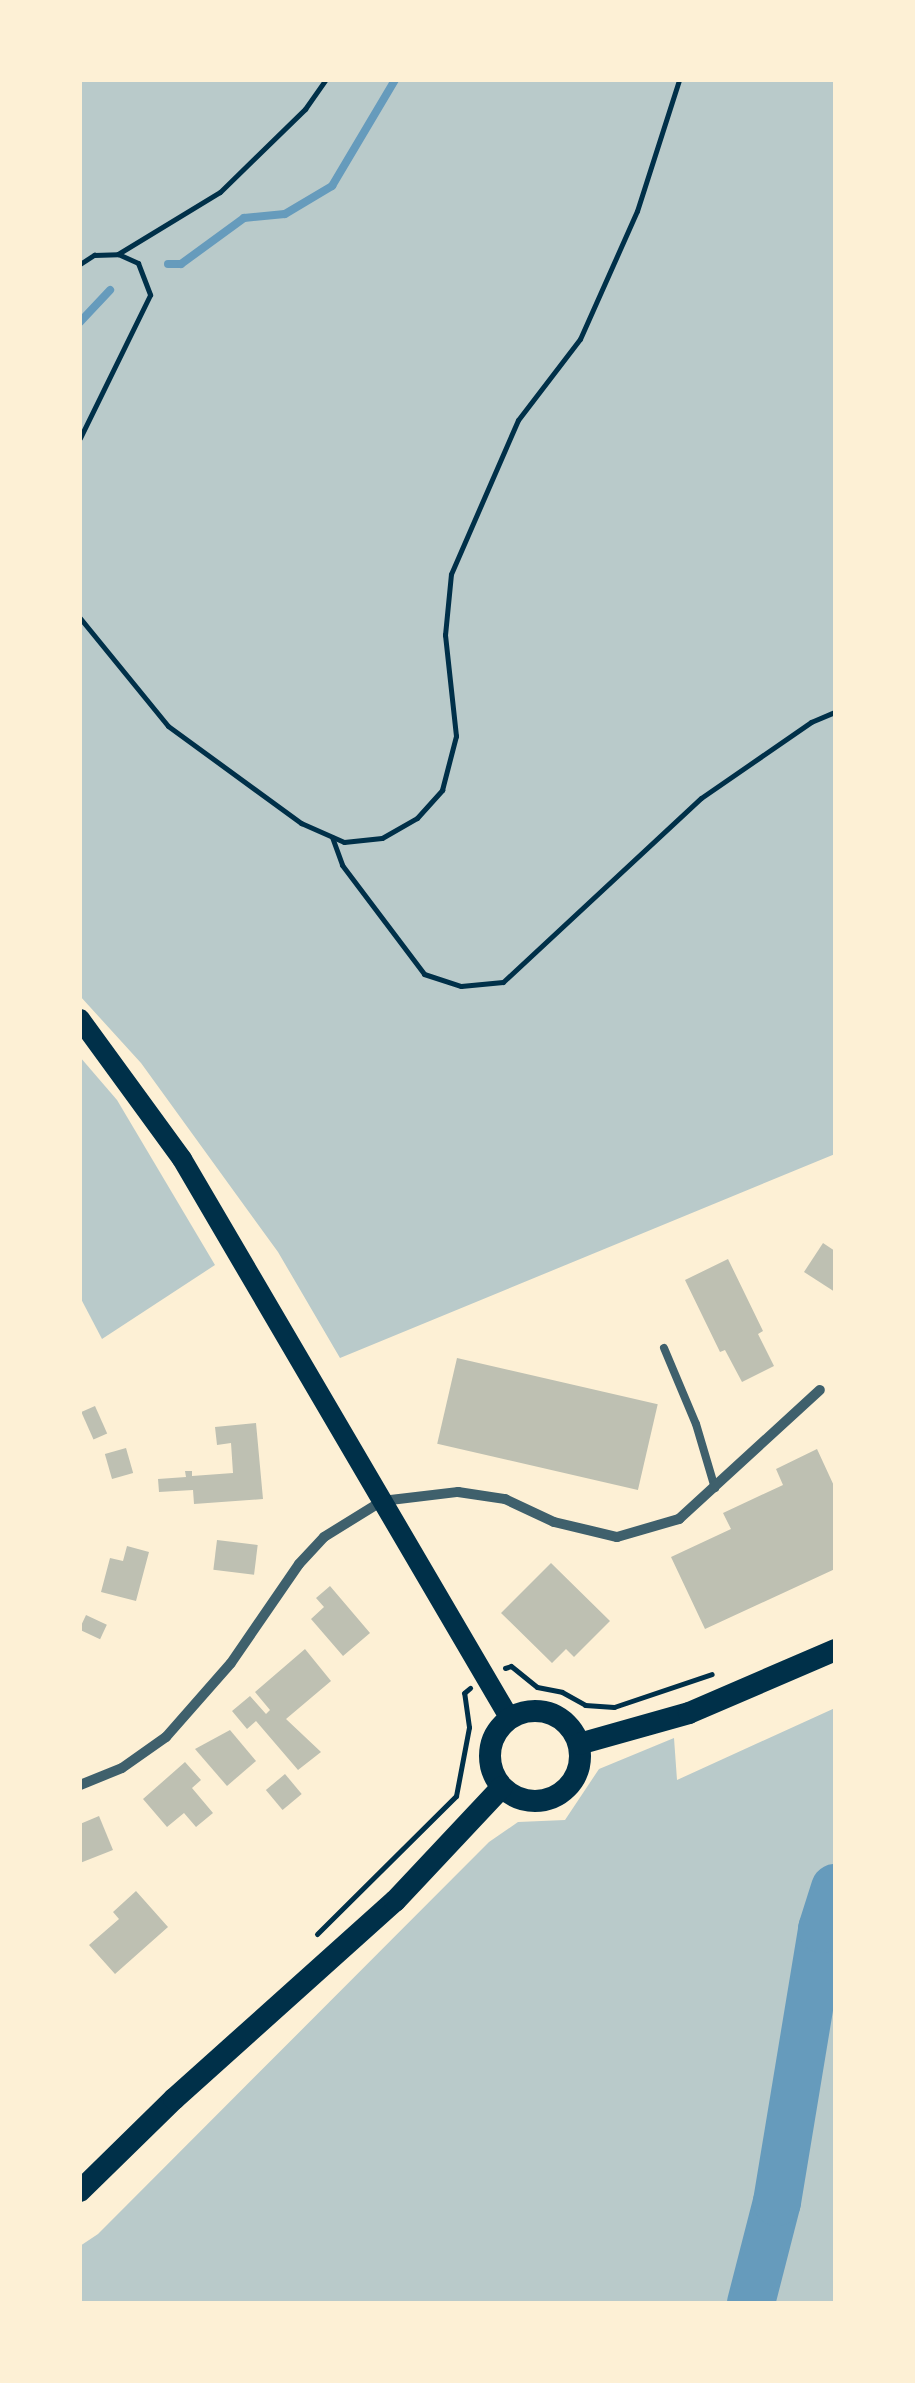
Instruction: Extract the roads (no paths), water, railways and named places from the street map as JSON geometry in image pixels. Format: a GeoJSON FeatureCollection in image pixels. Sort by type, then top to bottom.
{"type":"FeatureCollection","features":[{"type":"Feature","properties":{"kind":"main road"},"geometry":{"type":"LineString","coordinates":[[80,1019],[182,1159],[510,1719]]}},
{"type":"Feature","properties":{"kind":"main road"},"geometry":{"type":"LineString","coordinates":[[579,1744],[688,1713],[835,1650]]}},
{"type":"Feature","properties":{"kind":"main road"},"geometry":{"type":"LineString","coordinates":[[534,1711],[549,1713],[573,1731],[579,1744],[577,1774],[558,1796],[529,1801],[502,1787],[490,1762],[496,1732],[510,1719],[534,1711]]}},
{"type":"Feature","properties":{"kind":"main road"},"geometry":{"type":"LineString","coordinates":[[80,2191],[174,2099],[395,1901],[502,1787]]}},
{"type":"Feature","properties":{"kind":"street"},"geometry":{"type":"LineString","coordinates":[[80,1785],[122,1768],[166,1737],[230,1663],[299,1564],[324,1538],[382,1501],[458,1492],[505,1499],[554,1522],[616,1537],[678,1519],[753,1456],[785,1417],[820,1390]]}},
{"type":"Feature","properties":{"kind":"lane"},"geometry":{"type":"LineString","coordinates":[[664,1348],[696,1424],[715,1488]]}},
{"type":"Feature","properties":{"kind":"waterway"},"geometry":{"type":"LineString","coordinates":[[168,264],[181,264],[244,218],[285,214],[332,186],[395,80]]}},
{"type":"Feature","properties":{"kind":"waterway"},"geometry":{"type":"LineString","coordinates":[[80,322],[110,290]]}},
{"type":"Feature","properties":{"kind":"waterway"},"geometry":{"type":"LineString","coordinates":[[751,2303],[777,2202],[822,1929],[835,1888]]}}]}
